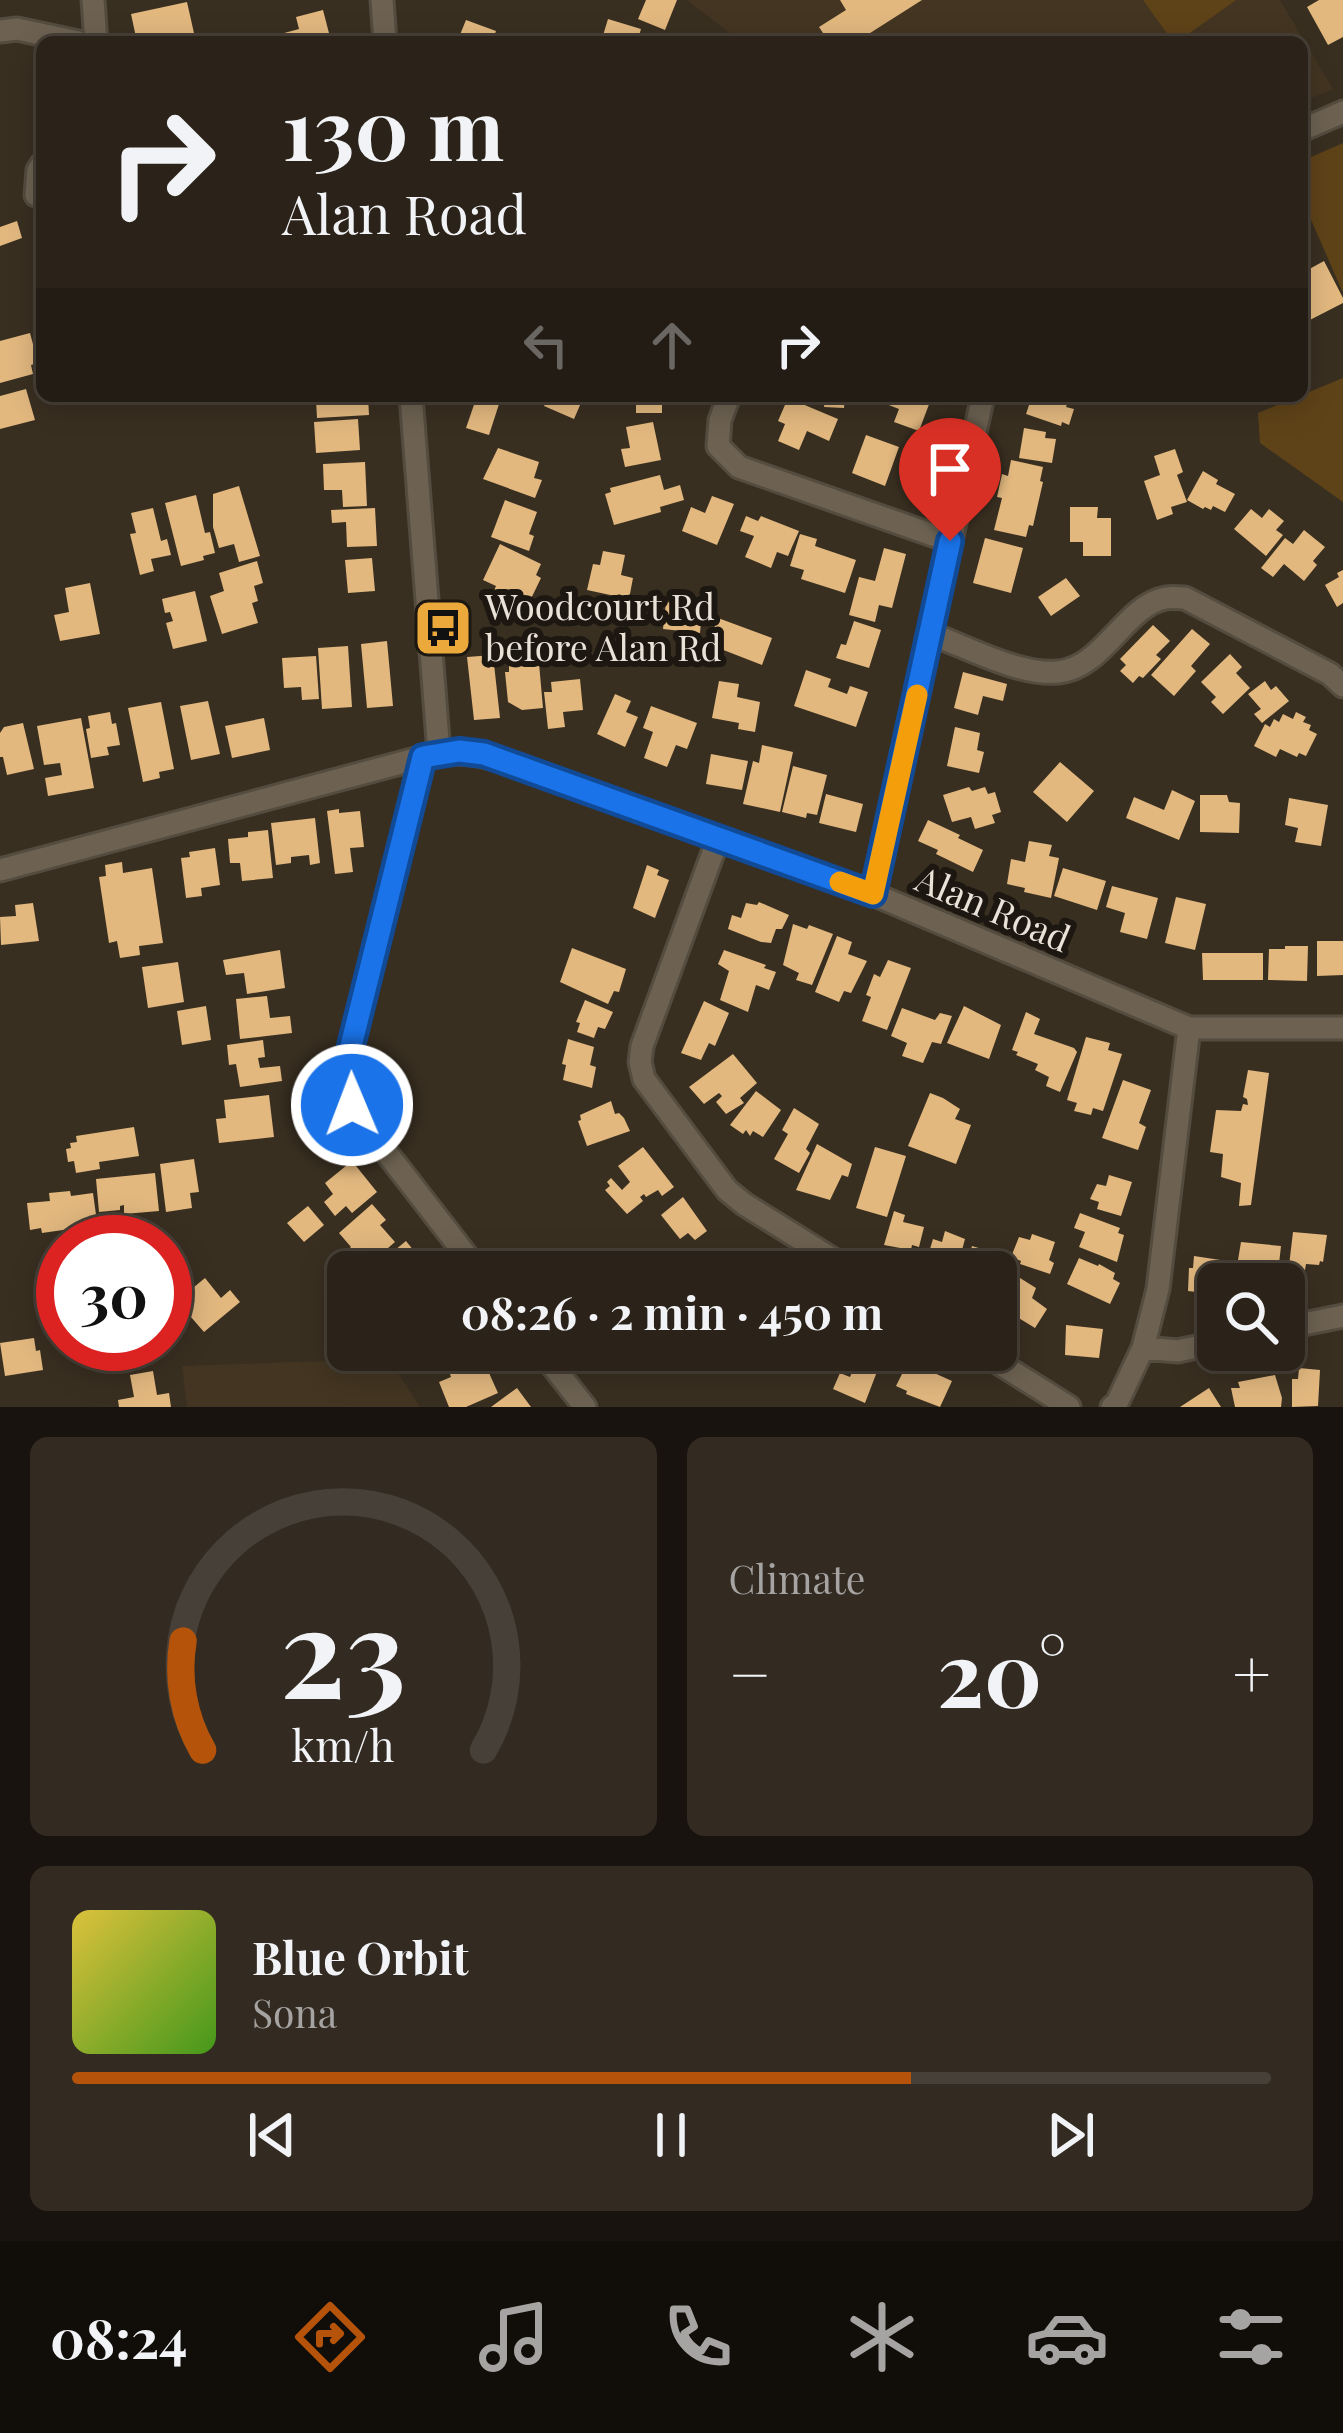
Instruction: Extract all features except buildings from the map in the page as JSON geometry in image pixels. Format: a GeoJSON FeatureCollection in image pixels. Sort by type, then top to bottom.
{"type":"FeatureCollection","features":[{"type":"Feature","properties":{"kind":"street"},"geometry":{"type":"LineString","coordinates":[[93,0],[96,36]]}},
{"type":"Feature","properties":{"kind":"street"},"geometry":{"type":"LineString","coordinates":[[382,0],[385,36]]}},
{"type":"Feature","properties":{"kind":"street"},"geometry":{"type":"LineString","coordinates":[[0,31],[17,28],[52,36]]}},
{"type":"Feature","properties":{"kind":"street"},"geometry":{"type":"LineString","coordinates":[[1308,127],[1343,112]]}},
{"type":"Feature","properties":{"kind":"street"},"geometry":{"type":"LineString","coordinates":[[35,195],[36,187]]}},
{"type":"Feature","properties":{"kind":"street"},"geometry":{"type":"LineString","coordinates":[[411,402],[431,755],[348,1058],[346,1080],[352,1105],[366,1126],[463,1251]]}},
{"type":"Feature","properties":{"kind":"street"},"geometry":{"type":"LineString","coordinates":[[727,402],[718,446],[739,466],[950,541]]}},
{"type":"Feature","properties":{"kind":"street"},"geometry":{"type":"LineString","coordinates":[[873,894],[981,402]]}},
{"type":"Feature","properties":{"kind":"street"},"geometry":{"type":"LineString","coordinates":[[931,634],[1030,671],[1062,672],[1092,657],[1147,606],[1189,588],[1343,686]]}},
{"type":"Feature","properties":{"kind":"street","name":"Alan Road"},"geometry":{"type":"LineString","coordinates":[[0,870],[459,751],[501,760],[873,894],[1189,1028],[1343,1028]]}},
{"type":"Feature","properties":{"kind":"street"},"geometry":{"type":"LineString","coordinates":[[718,839],[642,1046],[644,1079],[727,1190],[819,1251]]}},
{"type":"Feature","properties":{"kind":"street"},"geometry":{"type":"LineString","coordinates":[[1112,1407],[1143,1348],[1158,1289],[1189,1028]]}},
{"type":"Feature","properties":{"kind":"street"},"geometry":{"type":"LineString","coordinates":[[1305,1324],[1343,1316]]}},
{"type":"Feature","properties":{"kind":"street"},"geometry":{"type":"LineString","coordinates":[[1143,1348],[1178,1351],[1197,1347]]}},
{"type":"Feature","properties":{"kind":"street"},"geometry":{"type":"LineString","coordinates":[[557,1371],[585,1407]]}},
{"type":"Feature","properties":{"kind":"street"},"geometry":{"type":"LineString","coordinates":[[1012,1371],[1069,1407]]}},
{"type":"Feature","properties":{"kind":"shaded area"},"geometry":{"type":"Polygon","coordinates":[[[687,0],[1280,0],[1301,36],[733,36],[687,0]]]}},
{"type":"Feature","properties":{"kind":"shaded area"},"geometry":{"type":"Polygon","coordinates":[[[1143,0],[1236,0],[1185,36],[1169,36],[1143,0]]]}},
{"type":"Feature","properties":{"kind":"shaded area"},"geometry":{"type":"Polygon","coordinates":[[[1308,47],[1333,89],[1308,99],[1308,47]]]}},
{"type":"Feature","properties":{"kind":"shaded area"},"geometry":{"type":"Polygon","coordinates":[[[1343,143],[1343,293],[1308,213],[1308,158],[1343,143]]]}},
{"type":"Feature","properties":{"kind":"shaded area"},"geometry":{"type":"Polygon","coordinates":[[[1343,378],[1343,502],[1260,443],[1258,413],[1285,402],[1308,402],[1308,392],[1343,378]]]}},
{"type":"Feature","properties":{"kind":"shaded area"},"geometry":{"type":"Polygon","coordinates":[[[327,1361],[327,1371],[397,1371],[420,1407],[187,1407],[183,1371],[192,1371],[192,1366],[327,1361]]]}},
{"type":"Feature","properties":{"kind":"slow traffic"},"geometry":{"type":"LineString","coordinates":[[840,882],[873,894],[917,695]]}},
{"type":"Feature","properties":{"kind":"place","name":"Woodcourt Rd before Alan Rd"},"geometry":{"type":"Point","coordinates":[443,628]}},
{"type":"Feature","properties":{"kind":"route"},"geometry":{"type":"LineString","coordinates":[[352,1105],[346,1080],[348,1058],[423,757],[459,751],[484,754],[873,894],[950,541]]}}]}
